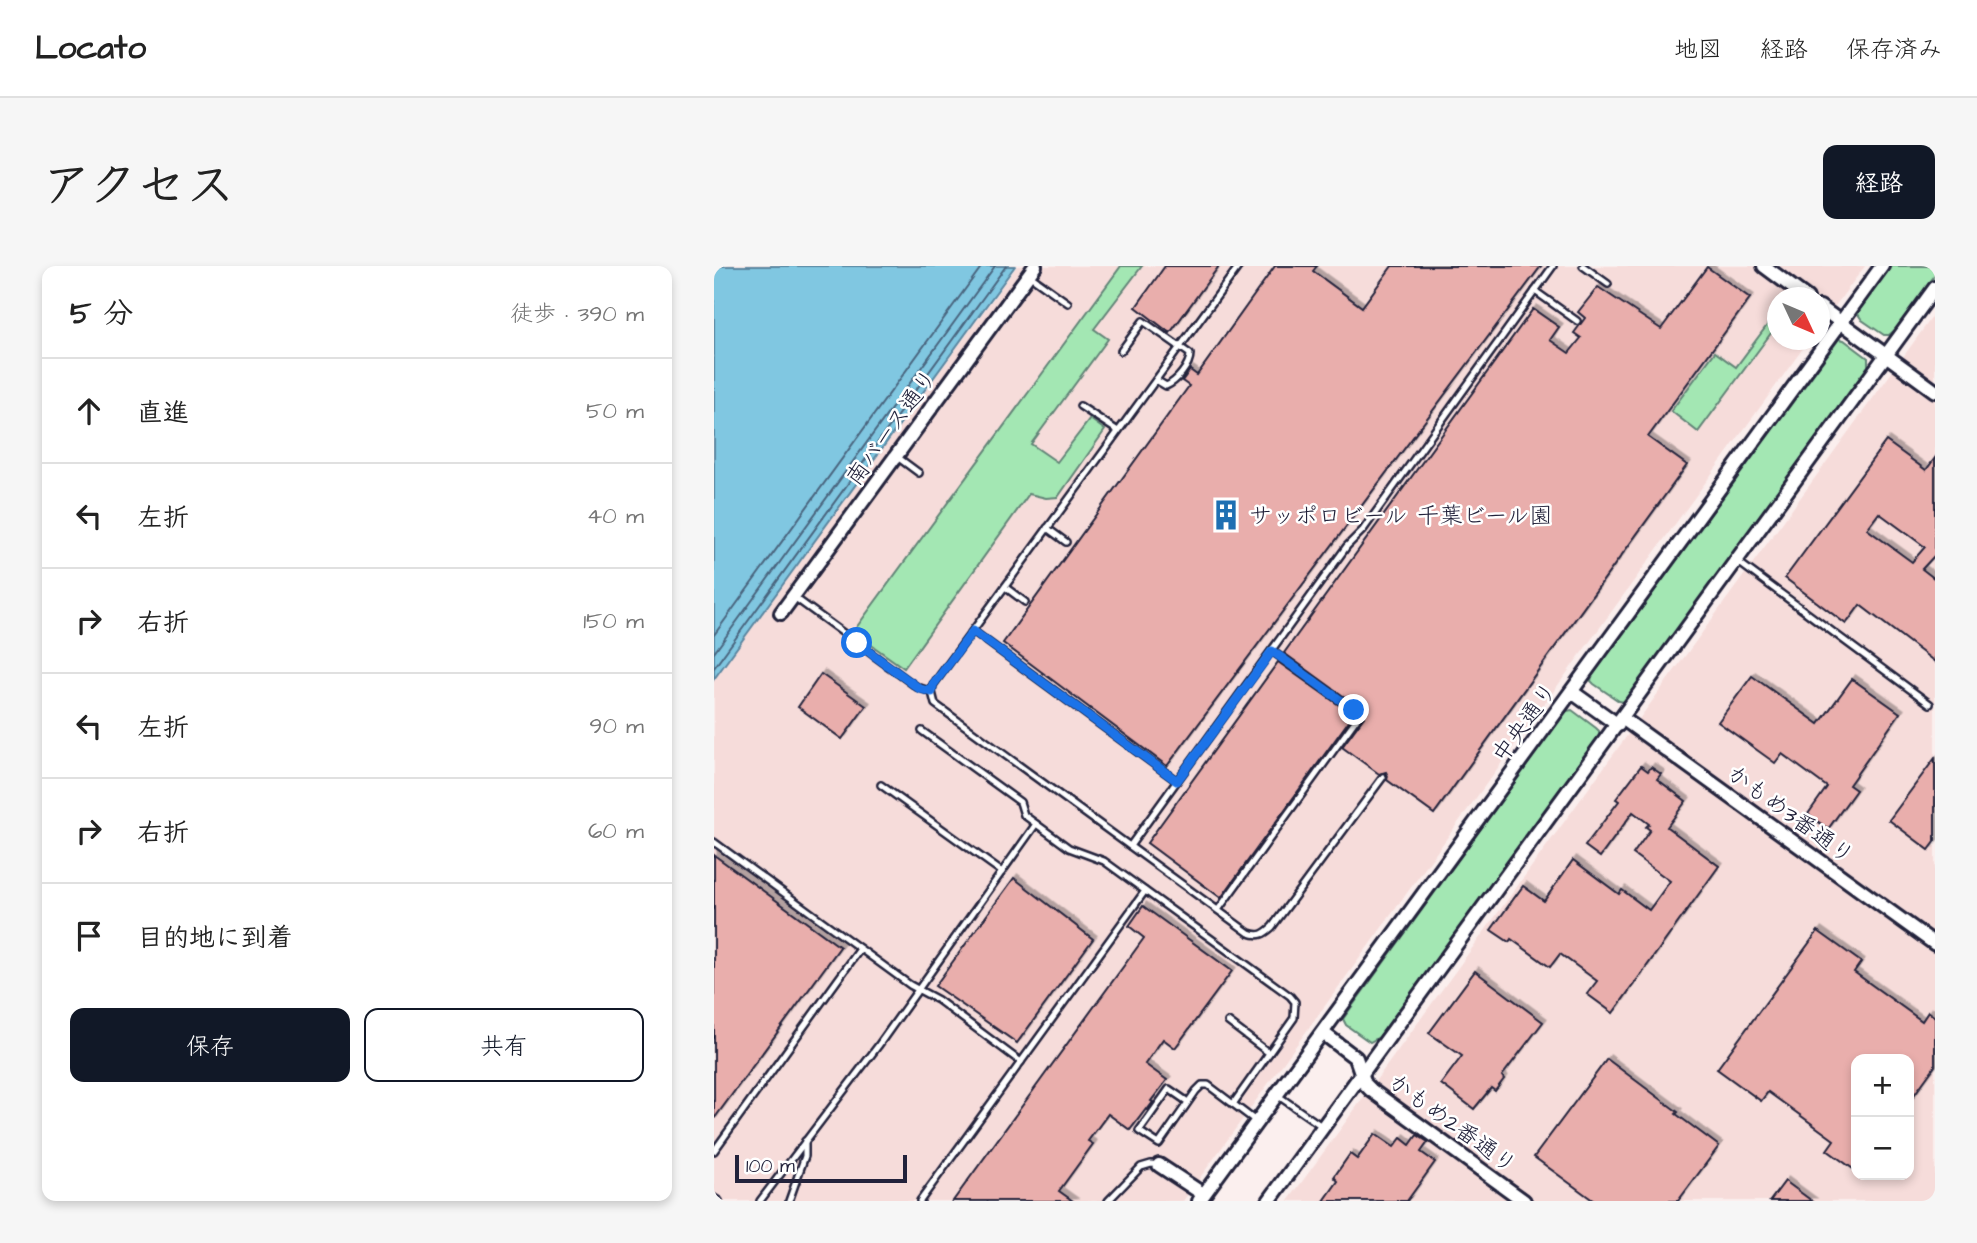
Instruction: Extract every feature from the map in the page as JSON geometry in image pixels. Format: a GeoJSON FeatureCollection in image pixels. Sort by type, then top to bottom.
{"type":"FeatureCollection","features":[{"type":"Feature","properties":{"kind":"street"},"geometry":{"type":"LineString","coordinates":[[1764,266],[1792,287]]}},
{"type":"Feature","properties":{"kind":"street","name":"中央通り"},"geometry":{"type":"LineString","coordinates":[[1201,1198],[1882,266]]}},
{"type":"Feature","properties":{"kind":"street","name":"南バース通り"},"geometry":{"type":"LineString","coordinates":[[781,613],[1032,270]]}},
{"type":"Feature","properties":{"kind":"street"},"geometry":{"type":"LineString","coordinates":[[1269,1201],[1935,288]]}},
{"type":"Feature","properties":{"kind":"street"},"geometry":{"type":"LineString","coordinates":[[1830,314],[1935,391]]}},
{"type":"Feature","properties":{"kind":"street","name":"かもめ3番通り"},"geometry":{"type":"LineString","coordinates":[[1572,692],[1620,721],[1935,944]]}},
{"type":"Feature","properties":{"kind":"street","name":"かもめ2番通り"},"geometry":{"type":"LineString","coordinates":[[1323,1033],[1356,1058],[1365,1084],[1371,1090],[1524,1201]]}},
{"type":"Feature","properties":{"kind":"street"},"geometry":{"type":"LineString","coordinates":[[1159,1165],[1201,1198]]}},
{"type":"Feature","properties":{"kind":"lane"},"geometry":{"type":"LineString","coordinates":[[1238,266],[933,685],[935,704],[1249,933],[1256,935],[1264,934],[1272,927],[1383,777]]}},
{"type":"Feature","properties":{"kind":"lane"},"geometry":{"type":"LineString","coordinates":[[1130,846],[1553,266]]}},
{"type":"Feature","properties":{"kind":"lane"},"geometry":{"type":"LineString","coordinates":[[1583,266],[1608,284]]}},
{"type":"Feature","properties":{"kind":"lane"},"geometry":{"type":"LineString","coordinates":[[1032,270],[1068,303]]}},
{"type":"Feature","properties":{"kind":"lane"},"geometry":{"type":"LineString","coordinates":[[1535,291],[1577,321]]}},
{"type":"Feature","properties":{"kind":"lane"},"geometry":{"type":"LineString","coordinates":[[1121,351],[1143,321],[1190,354],[1190,360],[1173,383],[1166,386],[1156,380]]}},
{"type":"Feature","properties":{"kind":"lane"},"geometry":{"type":"LineString","coordinates":[[1080,406],[1118,431]]}},
{"type":"Feature","properties":{"kind":"lane"},"geometry":{"type":"LineString","coordinates":[[896,456],[919,473]]}},
{"type":"Feature","properties":{"kind":"lane"},"geometry":{"type":"LineString","coordinates":[[1047,528],[1066,542]]}},
{"type":"Feature","properties":{"kind":"lane"},"geometry":{"type":"LineString","coordinates":[[1737,561],[1930,704]]}},
{"type":"Feature","properties":{"kind":"lane"},"geometry":{"type":"LineString","coordinates":[[1005,587],[1025,602]]}},
{"type":"Feature","properties":{"kind":"lane"},"geometry":{"type":"LineString","coordinates":[[794,597],[920,689],[932,692]]}},
{"type":"Feature","properties":{"kind":"lane"},"geometry":{"type":"LineString","coordinates":[[973,631],[1177,781]]}},
{"type":"Feature","properties":{"kind":"lane"},"geometry":{"type":"LineString","coordinates":[[1218,910],[1360,714],[1272,651]]}},
{"type":"Feature","properties":{"kind":"lane"},"geometry":{"type":"LineString","coordinates":[[922,731],[1020,802],[1024,815],[1036,824],[1075,852],[1104,861],[1290,996],[1294,1002],[1294,1018],[1233,1104]]}},
{"type":"Feature","properties":{"kind":"lane"},"geometry":{"type":"LineString","coordinates":[[881,785],[1002,872]]}},
{"type":"Feature","properties":{"kind":"lane"},"geometry":{"type":"LineString","coordinates":[[760,1201],[878,1046],[1036,824]]}},
{"type":"Feature","properties":{"kind":"lane"},"geometry":{"type":"LineString","coordinates":[[714,842],[1021,1062]]}},
{"type":"Feature","properties":{"kind":"lane"},"geometry":{"type":"LineString","coordinates":[[920,1201],[1145,891]]}},
{"type":"Feature","properties":{"kind":"lane"},"geometry":{"type":"LineString","coordinates":[[714,1151],[860,949]]}},
{"type":"Feature","properties":{"kind":"lane"},"geometry":{"type":"LineString","coordinates":[[1228,1022],[1269,1053]]}},
{"type":"Feature","properties":{"kind":"lane"},"geometry":{"type":"LineString","coordinates":[[1188,1102],[1169,1089],[1139,1130],[1159,1144],[1196,1091],[1205,1085],[1257,1122]]}},
{"type":"Feature","properties":{"kind":"lane"},"geometry":{"type":"LineString","coordinates":[[1277,1094],[1324,1128]]}},
{"type":"Feature","properties":{"kind":"lane"},"geometry":{"type":"LineString","coordinates":[[789,1201],[805,1156],[805,1141]]}},
{"type":"Feature","properties":{"kind":"lane"},"geometry":{"type":"LineString","coordinates":[[1108,1201],[1141,1167],[1159,1165]]}},
{"type":"Feature","properties":{"kind":"lane"},"geometry":{"type":"LineString","coordinates":[[714,1198],[719,1201]]}},
{"type":"Feature","properties":{"kind":"shaded area"},"geometry":{"type":"Polygon","coordinates":[[[1017,266],[1865,266],[1830,313],[1830,287],[1767,287],[1767,350],[1802,350],[1183,1201],[714,1201],[714,679],[1017,266]]]}},
{"type":"Feature","properties":{"kind":"shaded area"},"geometry":{"type":"Polygon","coordinates":[[[1935,313],[1935,1201],[1288,1201],[1935,313]]]}},
{"type":"Feature","properties":{"kind":"green space"},"geometry":{"type":"Polygon","coordinates":[[[1121,266],[1142,266],[1094,329],[1108,339],[1031,444],[1057,462],[1090,419],[1105,430],[1058,497],[1046,498],[1029,494],[904,668],[853,632],[1121,266]]]}},
{"type":"Feature","properties":{"kind":"green space"},"geometry":{"type":"Polygon","coordinates":[[[1891,266],[1935,266],[1935,275],[1896,329],[1889,335],[1884,335],[1862,320],[1858,314],[1891,266]]]}},
{"type":"Feature","properties":{"kind":"green space"},"geometry":{"type":"Polygon","coordinates":[[[1767,325],[1767,339],[1698,432],[1671,411],[1715,352],[1736,367],[1767,325]]]}},
{"type":"Feature","properties":{"kind":"green space"},"geometry":{"type":"Polygon","coordinates":[[[1839,339],[1868,358],[1868,366],[1626,700],[1619,701],[1594,684],[1591,681],[1592,676],[1839,339]]]}},
{"type":"Feature","properties":{"kind":"green space"},"geometry":{"type":"Polygon","coordinates":[[[1572,710],[1596,728],[1599,736],[1379,1037],[1370,1042],[1346,1025],[1343,1019],[1564,714],[1572,710]]]}},
{"type":"Feature","properties":{"kind":"water"},"geometry":{"type":"Polygon","coordinates":[[[714,266],[1015,266],[714,679],[714,266]]]}},
{"type":"Feature","properties":{"kind":"building"},"geometry":{"type":"Polygon","coordinates":[[[1165,266],[1219,266],[1170,333],[1136,307],[1165,266]]]}},
{"type":"Feature","properties":{"kind":"building","name":"サッポロビール 千葉ビール園"},"geometry":{"type":"Polygon","coordinates":[[[1275,266],[1317,266],[1313,271],[1362,307],[1392,266],[1541,266],[1167,766],[1003,643],[1189,386],[1182,381],[1190,370],[1197,375],[1275,266]]]}},
{"type":"Feature","properties":{"kind":"building"},"geometry":{"type":"Polygon","coordinates":[[[1707,267],[1750,298],[1648,437],[1687,465],[1434,814],[1387,780],[1386,772],[1379,774],[1342,747],[1364,717],[1364,711],[1284,653],[1533,309],[1559,327],[1550,340],[1569,353],[1581,338],[1574,333],[1585,318],[1578,312],[1598,287],[1661,329],[1707,267]]]}},
{"type":"Feature","properties":{"kind":"building"},"geometry":{"type":"Polygon","coordinates":[[[1886,441],[1926,470],[1935,458],[1935,555],[1922,569],[1935,579],[1935,662],[1860,605],[1846,624],[1785,578],[1886,441]],[[1879,513],[1867,529],[1912,562],[1925,547],[1879,513]]]}},
{"type":"Feature","properties":{"kind":"building"},"geometry":{"type":"Polygon","coordinates":[[[1278,662],[1353,715],[1221,898],[1147,843],[1278,662]]]}},
{"type":"Feature","properties":{"kind":"building"},"geometry":{"type":"Polygon","coordinates":[[[821,674],[866,706],[842,739],[798,707],[821,674]]]}},
{"type":"Feature","properties":{"kind":"building"},"geometry":{"type":"Polygon","coordinates":[[[1752,676],[1819,724],[1852,679],[1900,713],[1849,785],[1856,790],[1828,829],[1808,814],[1827,787],[1782,754],[1775,763],[1718,722],[1752,676]]]}},
{"type":"Feature","properties":{"kind":"building"},"geometry":{"type":"Polygon","coordinates":[[[1935,758],[1935,842],[1929,850],[1889,820],[1935,758]]]}},
{"type":"Feature","properties":{"kind":"building"},"geometry":{"type":"Polygon","coordinates":[[[1641,766],[1648,771],[1651,767],[1661,774],[1657,779],[1686,801],[1667,827],[1719,866],[1613,1013],[1587,994],[1597,981],[1560,954],[1550,967],[1511,939],[1509,942],[1491,930],[1523,886],[1544,901],[1573,860],[1619,894],[1622,890],[1649,910],[1670,881],[1633,854],[1650,830],[1646,827],[1649,824],[1633,812],[1600,857],[1585,846],[1641,766]]]}},
{"type":"Feature","properties":{"kind":"building"},"geometry":{"type":"Polygon","coordinates":[[[714,855],[840,947],[714,1119],[714,855]]]}},
{"type":"Feature","properties":{"kind":"building"},"geometry":{"type":"Polygon","coordinates":[[[1014,878],[1093,939],[1017,1043],[935,986],[1014,878]]]}},
{"type":"Feature","properties":{"kind":"building"},"geometry":{"type":"Polygon","coordinates":[[[1143,906],[1232,971],[1175,1048],[1163,1039],[1145,1064],[1167,1080],[1151,1101],[1153,1102],[1130,1130],[1108,1114],[1088,1141],[1093,1144],[1059,1191],[1073,1201],[953,1201],[1144,938],[1129,926],[1143,906]]]}},
{"type":"Feature","properties":{"kind":"building"},"geometry":{"type":"Polygon","coordinates":[[[1818,931],[1861,962],[1854,972],[1922,1021],[1928,1012],[1935,1017],[1935,1066],[1914,1095],[1914,1054],[1851,1054],[1851,1167],[1827,1150],[1834,1140],[1768,1092],[1761,1101],[1717,1069],[1818,931]]]}},
{"type":"Feature","properties":{"kind":"building"},"geometry":{"type":"Polygon","coordinates":[[[1475,971],[1543,1022],[1502,1076],[1504,1079],[1495,1091],[1491,1088],[1474,1109],[1441,1084],[1462,1056],[1429,1033],[1475,971]]]}},
{"type":"Feature","properties":{"kind":"building"},"geometry":{"type":"Polygon","coordinates":[[[1607,1059],[1719,1146],[1678,1201],[1594,1201],[1534,1157],[1607,1059]]]}},
{"type":"Feature","properties":{"kind":"building"},"geometry":{"type":"Polygon","coordinates":[[[1375,1134],[1394,1147],[1401,1138],[1410,1145],[1417,1135],[1428,1142],[1421,1152],[1435,1162],[1407,1201],[1324,1201],[1338,1181],[1334,1177],[1350,1154],[1357,1159],[1375,1134]]]}},
{"type":"Feature","properties":{"kind":"building"},"geometry":{"type":"Polygon","coordinates":[[[1785,1181],[1812,1201],[1770,1201],[1785,1181]]]}},
{"type":"Feature","properties":{"kind":"place","name":"サッポロビール 千葉ビール園"},"geometry":{"type":"Point","coordinates":[1226,515]}},
{"type":"Feature","properties":{"kind":"route"},"geometry":{"type":"LineString","coordinates":[[857,643],[920,689],[932,692],[933,685],[973,631],[1177,781],[1272,651],[1354,710]]}}]}
